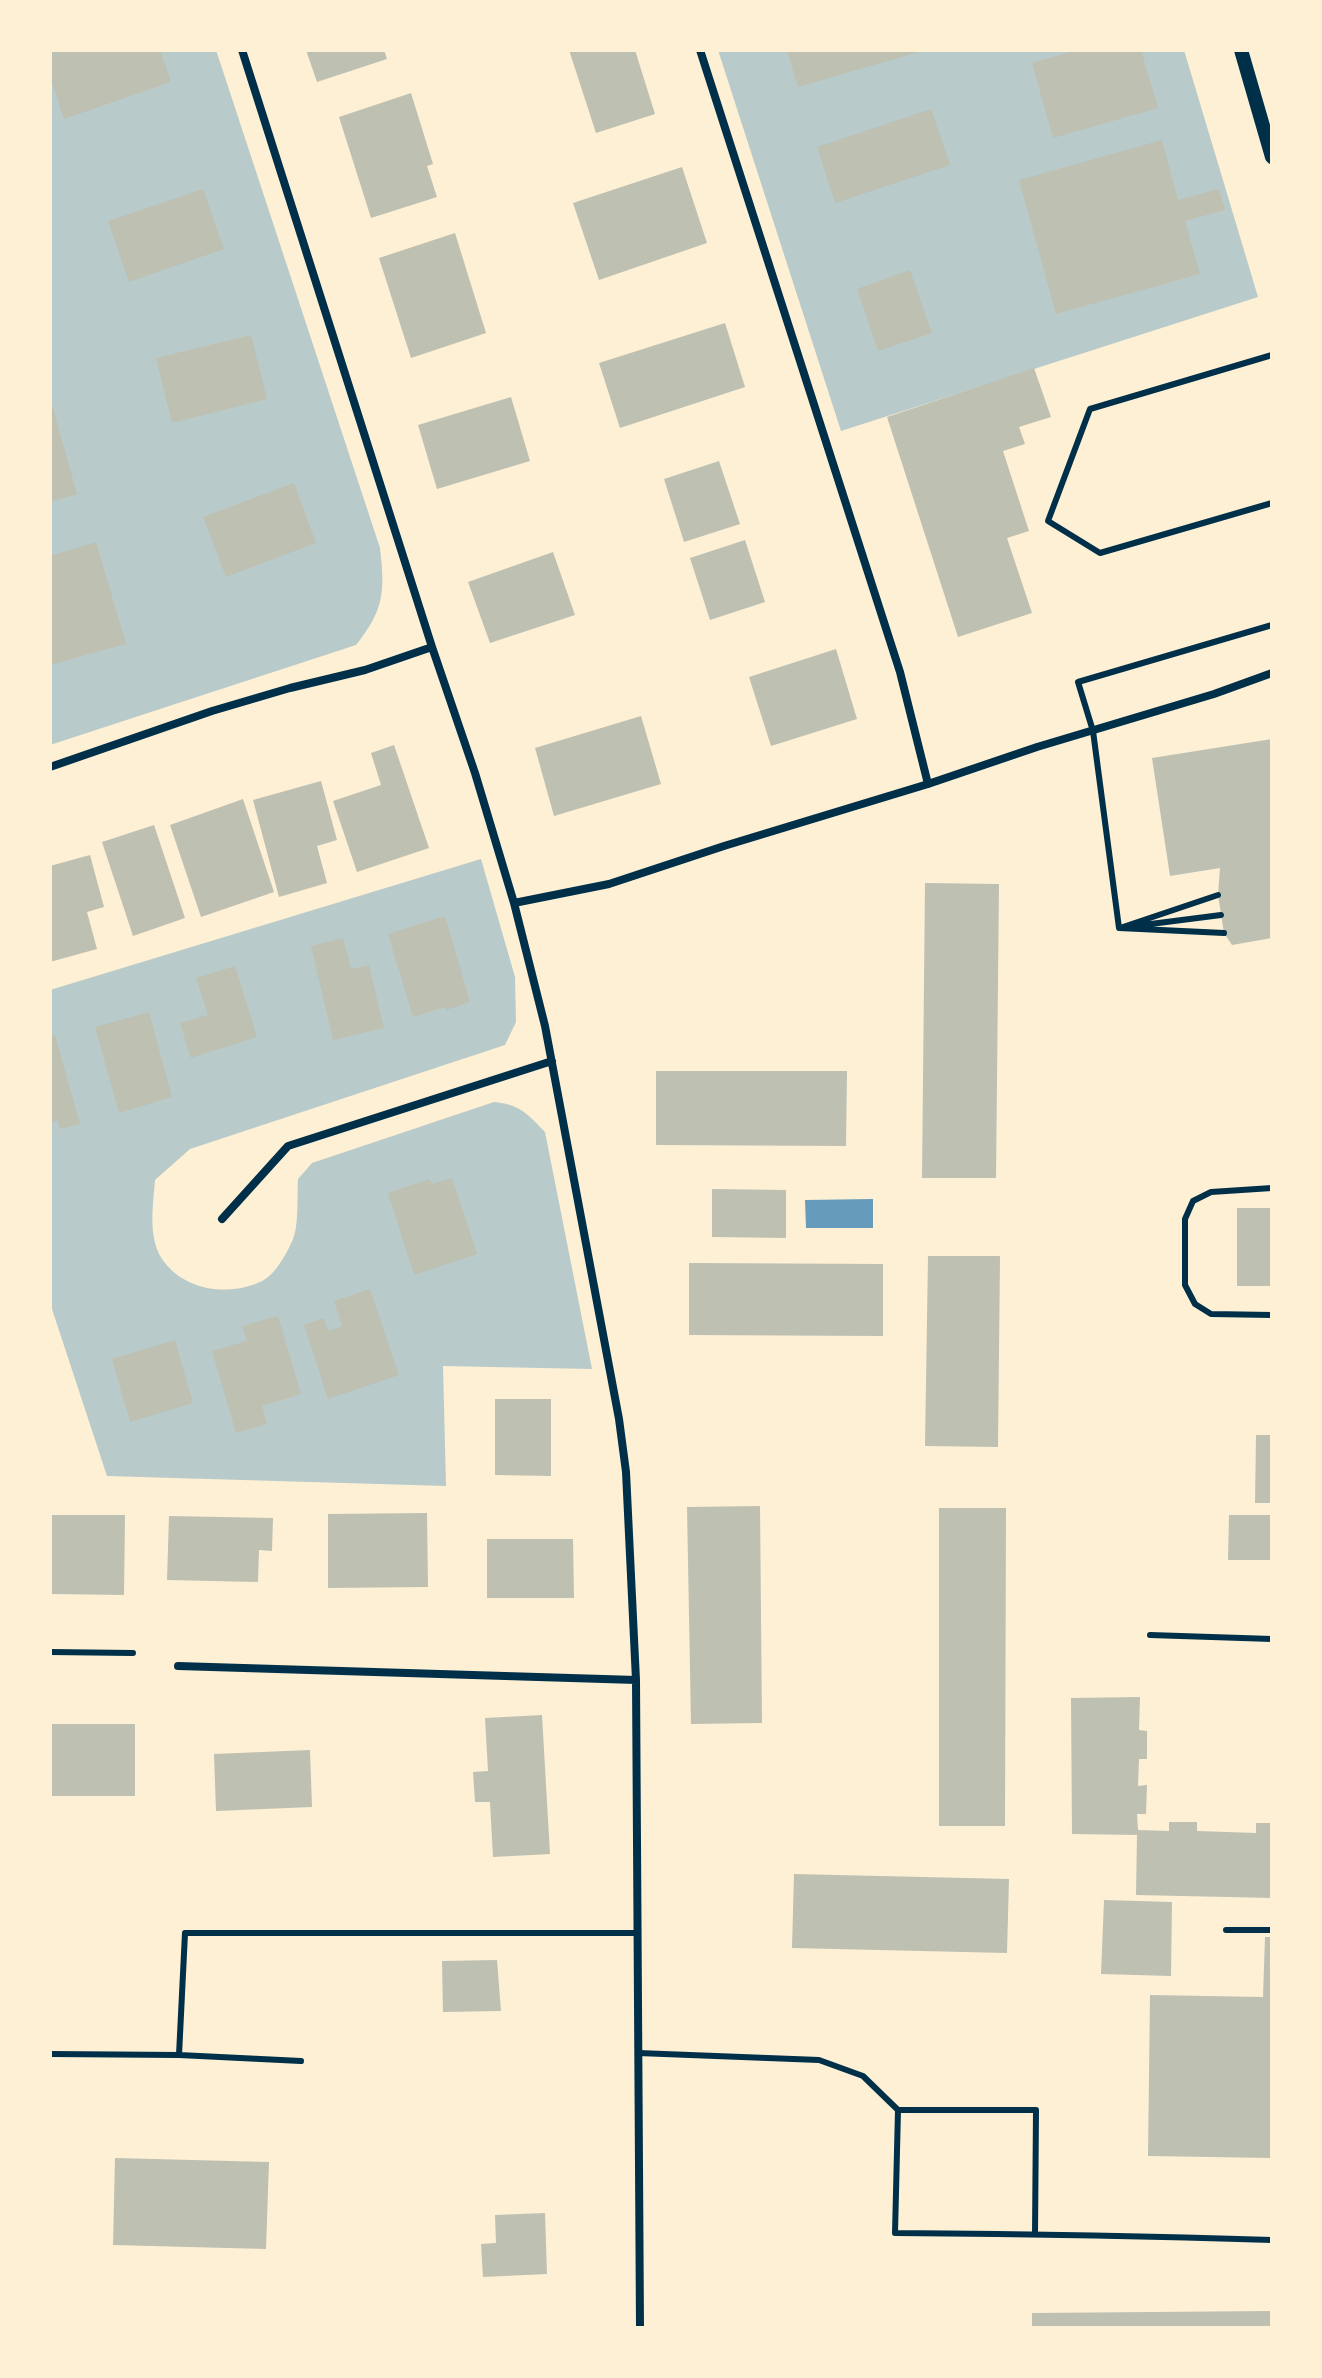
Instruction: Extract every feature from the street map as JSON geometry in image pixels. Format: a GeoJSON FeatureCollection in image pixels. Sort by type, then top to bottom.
{"type":"FeatureCollection","features":[{"type":"Feature","properties":{"kind":"street"},"geometry":{"type":"LineString","coordinates":[[242,50],[514,903],[545,1026],[619,1419],[626,1472],[636,1680],[640,2328]]}},
{"type":"Feature","properties":{"kind":"street"},"geometry":{"type":"LineString","coordinates":[[700,50],[900,672],[928,784]]}},
{"type":"Feature","properties":{"kind":"street"},"geometry":{"type":"LineString","coordinates":[[1241,50],[1272,157]]}},
{"type":"Feature","properties":{"kind":"street"},"geometry":{"type":"LineString","coordinates":[[50,767],[212,711],[365,670],[432,647]]}},
{"type":"Feature","properties":{"kind":"street"},"geometry":{"type":"LineString","coordinates":[[514,903],[609,884],[1214,694],[1272,673]]}},
{"type":"Feature","properties":{"kind":"street"},"geometry":{"type":"LineString","coordinates":[[222,1219],[288,1146],[552,1061]]}},
{"type":"Feature","properties":{"kind":"street"},"geometry":{"type":"LineString","coordinates":[[178,1666],[636,1680]]}},
{"type":"Feature","properties":{"kind":"lane"},"geometry":{"type":"LineString","coordinates":[[1272,355],[1090,409],[1048,521],[1100,553],[1272,503]]}},
{"type":"Feature","properties":{"kind":"lane"},"geometry":{"type":"LineString","coordinates":[[1119,928],[1093,731],[1078,682],[1272,625]]}},
{"type":"Feature","properties":{"kind":"lane"},"geometry":{"type":"LineString","coordinates":[[1119,928],[1218,895]]}},
{"type":"Feature","properties":{"kind":"lane"},"geometry":{"type":"LineString","coordinates":[[1119,928],[1221,915]]}},
{"type":"Feature","properties":{"kind":"lane"},"geometry":{"type":"LineString","coordinates":[[1119,928],[1224,933]]}},
{"type":"Feature","properties":{"kind":"lane"},"geometry":{"type":"LineString","coordinates":[[1272,1188],[1211,1192],[1193,1201],[1185,1219],[1185,1285],[1195,1304],[1211,1314],[1272,1315]]}},
{"type":"Feature","properties":{"kind":"lane"},"geometry":{"type":"LineString","coordinates":[[1150,1635],[1272,1639]]}},
{"type":"Feature","properties":{"kind":"lane"},"geometry":{"type":"LineString","coordinates":[[50,1652],[133,1653]]}},
{"type":"Feature","properties":{"kind":"lane"},"geometry":{"type":"LineString","coordinates":[[1226,1930],[1272,1930]]}},
{"type":"Feature","properties":{"kind":"lane"},"geometry":{"type":"LineString","coordinates":[[179,2055],[185,1933],[637,1933]]}},
{"type":"Feature","properties":{"kind":"lane"},"geometry":{"type":"LineString","coordinates":[[638,2053],[819,2060],[863,2076],[898,2110],[1036,2110],[1035,2234]]}},
{"type":"Feature","properties":{"kind":"lane"},"geometry":{"type":"LineString","coordinates":[[50,2054],[179,2055],[301,2061]]}},
{"type":"Feature","properties":{"kind":"lane"},"geometry":{"type":"LineString","coordinates":[[898,2110],[895,2233],[1272,2240]]}},
{"type":"Feature","properties":{"kind":"shaded area"},"geometry":{"type":"Polygon","coordinates":[[[50,50],[216,50],[380,548],[382,589],[377,611],[356,645],[50,745],[50,50]]]}},
{"type":"Feature","properties":{"kind":"shaded area"},"geometry":{"type":"Polygon","coordinates":[[[718,50],[1184,50],[1258,297],[841,431],[718,50]]]}},
{"type":"Feature","properties":{"kind":"shaded area"},"geometry":{"type":"Polygon","coordinates":[[[481,859],[515,977],[516,1022],[505,1045],[190,1149],[155,1180],[153,1234],[165,1263],[185,1280],[222,1290],[260,1282],[275,1269],[293,1239],[298,1179],[312,1163],[494,1102],[510,1105],[528,1115],[545,1132],[592,1369],[443,1366],[446,1486],[107,1476],[50,1303],[50,990],[481,859]]]}},
{"type":"Feature","properties":{"kind":"water"},"geometry":{"type":"Polygon","coordinates":[[[873,1199],[873,1228],[806,1228],[805,1200],[873,1199]]]}},
{"type":"Feature","properties":{"kind":"building"},"geometry":{"type":"Polygon","coordinates":[[[61,50],[160,50],[171,82],[64,119],[50,76],[50,54],[61,50]]]}},
{"type":"Feature","properties":{"kind":"building"},"geometry":{"type":"Polygon","coordinates":[[[306,50],[384,50],[387,59],[317,82],[306,50]]]}},
{"type":"Feature","properties":{"kind":"building"},"geometry":{"type":"Polygon","coordinates":[[[569,50],[635,50],[655,114],[596,133],[569,50]]]}},
{"type":"Feature","properties":{"kind":"building"},"geometry":{"type":"Polygon","coordinates":[[[787,50],[922,50],[922,51],[798,87],[787,50]]]}},
{"type":"Feature","properties":{"kind":"building"},"geometry":{"type":"Polygon","coordinates":[[[1077,50],[1141,50],[1158,108],[1053,138],[1032,63],[1077,50]]]}},
{"type":"Feature","properties":{"kind":"building"},"geometry":{"type":"Polygon","coordinates":[[[411,93],[433,164],[427,166],[437,197],[371,218],[339,117],[411,93]]]}},
{"type":"Feature","properties":{"kind":"building"},"geometry":{"type":"Polygon","coordinates":[[[931,109],[950,165],[835,203],[817,147],[931,109]]]}},
{"type":"Feature","properties":{"kind":"building"},"geometry":{"type":"Polygon","coordinates":[[[1162,140],[1178,200],[1219,189],[1225,210],[1185,221],[1200,274],[1056,314],[1019,180],[1162,140]]]}},
{"type":"Feature","properties":{"kind":"building"},"geometry":{"type":"Polygon","coordinates":[[[682,167],[707,243],[599,280],[573,203],[682,167]]]}},
{"type":"Feature","properties":{"kind":"building"},"geometry":{"type":"Polygon","coordinates":[[[203,189],[224,249],[129,282],[108,221],[203,189]]]}},
{"type":"Feature","properties":{"kind":"building"},"geometry":{"type":"Polygon","coordinates":[[[455,233],[486,333],[411,358],[379,258],[455,233]]]}},
{"type":"Feature","properties":{"kind":"building"},"geometry":{"type":"Polygon","coordinates":[[[910,270],[932,333],[878,351],[857,289],[910,270]]]}},
{"type":"Feature","properties":{"kind":"building"},"geometry":{"type":"Polygon","coordinates":[[[725,323],[745,387],[620,428],[599,363],[725,323]]]}},
{"type":"Feature","properties":{"kind":"building"},"geometry":{"type":"Polygon","coordinates":[[[251,335],[267,399],[172,423],[156,358],[251,335]]]}},
{"type":"Feature","properties":{"kind":"building"},"geometry":{"type":"Polygon","coordinates":[[[1034,368],[1051,417],[1019,427],[1025,444],[1003,451],[1029,531],[1007,538],[1032,613],[958,637],[887,417],[1034,368]]]}},
{"type":"Feature","properties":{"kind":"building"},"geometry":{"type":"Polygon","coordinates":[[[511,397],[530,461],[437,489],[418,425],[511,397]]]}},
{"type":"Feature","properties":{"kind":"building"},"geometry":{"type":"Polygon","coordinates":[[[50,398],[77,494],[50,502],[50,398]]]}},
{"type":"Feature","properties":{"kind":"building"},"geometry":{"type":"Polygon","coordinates":[[[719,461],[740,524],[684,542],[664,479],[719,461]]]}},
{"type":"Feature","properties":{"kind":"building"},"geometry":{"type":"Polygon","coordinates":[[[294,483],[316,543],[226,577],[203,517],[294,483]]]}},
{"type":"Feature","properties":{"kind":"building"},"geometry":{"type":"Polygon","coordinates":[[[745,540],[765,602],[710,620],[690,558],[745,540]]]}},
{"type":"Feature","properties":{"kind":"building"},"geometry":{"type":"Polygon","coordinates":[[[96,542],[126,644],[50,665],[50,556],[96,542]]]}},
{"type":"Feature","properties":{"kind":"building"},"geometry":{"type":"Polygon","coordinates":[[[553,552],[575,615],[490,643],[468,582],[553,552]]]}},
{"type":"Feature","properties":{"kind":"building"},"geometry":{"type":"Polygon","coordinates":[[[836,649],[857,719],[771,746],[749,677],[836,649]]]}},
{"type":"Feature","properties":{"kind":"building"},"geometry":{"type":"Polygon","coordinates":[[[641,716],[661,784],[554,816],[535,748],[641,716]]]}},
{"type":"Feature","properties":{"kind":"building"},"geometry":{"type":"Polygon","coordinates":[[[1272,739],[1272,938],[1232,945],[1224,933],[1218,895],[1220,868],[1170,876],[1152,758],[1272,739]]]}},
{"type":"Feature","properties":{"kind":"building"},"geometry":{"type":"Polygon","coordinates":[[[394,745],[429,848],[357,872],[333,801],[381,785],[371,753],[394,745]]]}},
{"type":"Feature","properties":{"kind":"building"},"geometry":{"type":"Polygon","coordinates":[[[321,781],[337,840],[317,846],[327,883],[279,897],[253,800],[321,781]]]}},
{"type":"Feature","properties":{"kind":"building"},"geometry":{"type":"Polygon","coordinates":[[[243,799],[274,892],[201,917],[170,825],[243,799]]]}},
{"type":"Feature","properties":{"kind":"building"},"geometry":{"type":"Polygon","coordinates":[[[154,825],[185,918],[133,936],[102,842],[154,825]]]}},
{"type":"Feature","properties":{"kind":"building"},"geometry":{"type":"Polygon","coordinates":[[[90,855],[104,907],[87,912],[97,949],[50,962],[50,866],[90,855]]]}},
{"type":"Feature","properties":{"kind":"building"},"geometry":{"type":"Polygon","coordinates":[[[925,883],[999,884],[996,1178],[922,1178],[925,883]]]}},
{"type":"Feature","properties":{"kind":"building"},"geometry":{"type":"Polygon","coordinates":[[[445,916],[470,1002],[413,1017],[388,934],[445,916]]]}},
{"type":"Feature","properties":{"kind":"building"},"geometry":{"type":"Polygon","coordinates":[[[343,938],[351,969],[369,965],[384,1028],[333,1040],[311,946],[343,938]]]}},
{"type":"Feature","properties":{"kind":"building"},"geometry":{"type":"Polygon","coordinates":[[[235,966],[257,1037],[191,1058],[180,1023],[208,1015],[196,978],[235,966]]]}},
{"type":"Feature","properties":{"kind":"building"},"geometry":{"type":"Polygon","coordinates":[[[149,1012],[172,1097],[119,1113],[95,1027],[149,1012]]]}},
{"type":"Feature","properties":{"kind":"building"},"geometry":{"type":"Polygon","coordinates":[[[55,1035],[80,1124],[60,1129],[57,1120],[50,1123],[50,1037],[55,1035]]]}},
{"type":"Feature","properties":{"kind":"building"},"geometry":{"type":"Polygon","coordinates":[[[656,1071],[847,1071],[846,1146],[656,1145],[656,1071]]]}},
{"type":"Feature","properties":{"kind":"building"},"geometry":{"type":"Polygon","coordinates":[[[452,1178],[477,1254],[414,1275],[388,1193],[429,1179],[432,1184],[452,1178]]]}},
{"type":"Feature","properties":{"kind":"building"},"geometry":{"type":"Polygon","coordinates":[[[712,1189],[786,1190],[786,1238],[712,1237],[712,1189]]]}},
{"type":"Feature","properties":{"kind":"building"},"geometry":{"type":"Polygon","coordinates":[[[1237,1208],[1272,1208],[1272,1286],[1237,1286],[1237,1208]]]}},
{"type":"Feature","properties":{"kind":"building"},"geometry":{"type":"Polygon","coordinates":[[[928,1256],[1000,1256],[998,1447],[925,1446],[928,1256]]]}},
{"type":"Feature","properties":{"kind":"building"},"geometry":{"type":"Polygon","coordinates":[[[689,1263],[883,1264],[883,1336],[689,1335],[689,1263]]]}},
{"type":"Feature","properties":{"kind":"building"},"geometry":{"type":"Polygon","coordinates":[[[370,1289],[399,1375],[328,1399],[304,1325],[324,1318],[328,1331],[342,1326],[334,1301],[370,1289]]]}},
{"type":"Feature","properties":{"kind":"building"},"geometry":{"type":"Polygon","coordinates":[[[278,1316],[301,1394],[262,1406],[267,1424],[236,1433],[212,1351],[247,1341],[242,1326],[278,1316]]]}},
{"type":"Feature","properties":{"kind":"building"},"geometry":{"type":"Polygon","coordinates":[[[175,1340],[193,1403],[130,1422],[112,1359],[175,1340]]]}},
{"type":"Feature","properties":{"kind":"building"},"geometry":{"type":"Polygon","coordinates":[[[495,1399],[551,1399],[551,1476],[495,1475],[495,1399]]]}},
{"type":"Feature","properties":{"kind":"building"},"geometry":{"type":"Polygon","coordinates":[[[1256,1435],[1272,1435],[1272,1503],[1255,1503],[1256,1435]]]}},
{"type":"Feature","properties":{"kind":"building"},"geometry":{"type":"Polygon","coordinates":[[[760,1506],[762,1723],[691,1724],[687,1507],[760,1506]]]}},
{"type":"Feature","properties":{"kind":"building"},"geometry":{"type":"Polygon","coordinates":[[[939,1508],[1006,1508],[1005,1826],[939,1826],[939,1508]]]}},
{"type":"Feature","properties":{"kind":"building"},"geometry":{"type":"Polygon","coordinates":[[[427,1513],[428,1587],[328,1588],[328,1514],[427,1513]]]}},
{"type":"Feature","properties":{"kind":"building"},"geometry":{"type":"Polygon","coordinates":[[[50,1515],[125,1515],[124,1595],[50,1594],[50,1515]]]}},
{"type":"Feature","properties":{"kind":"building"},"geometry":{"type":"Polygon","coordinates":[[[1229,1515],[1272,1515],[1272,1560],[1228,1560],[1229,1515]]]}},
{"type":"Feature","properties":{"kind":"building"},"geometry":{"type":"Polygon","coordinates":[[[169,1516],[273,1518],[272,1551],[259,1550],[258,1582],[167,1580],[169,1516]]]}},
{"type":"Feature","properties":{"kind":"building"},"geometry":{"type":"Polygon","coordinates":[[[487,1539],[573,1539],[574,1598],[487,1598],[487,1539]]]}},
{"type":"Feature","properties":{"kind":"building"},"geometry":{"type":"Polygon","coordinates":[[[1140,1697],[1139,1730],[1147,1731],[1147,1759],[1139,1759],[1138,1786],[1147,1785],[1146,1814],[1137,1814],[1138,1830],[1169,1831],[1169,1822],[1197,1822],[1197,1831],[1256,1833],[1256,1823],[1272,1823],[1272,1898],[1136,1895],[1137,1835],[1072,1834],[1071,1698],[1140,1697]]]}},
{"type":"Feature","properties":{"kind":"building"},"geometry":{"type":"Polygon","coordinates":[[[542,1715],[550,1854],[493,1857],[490,1802],[475,1802],[473,1772],[488,1771],[485,1718],[542,1715]]]}},
{"type":"Feature","properties":{"kind":"building"},"geometry":{"type":"Polygon","coordinates":[[[50,1724],[135,1724],[135,1796],[50,1796],[50,1724]]]}},
{"type":"Feature","properties":{"kind":"building"},"geometry":{"type":"Polygon","coordinates":[[[310,1750],[312,1807],[216,1811],[214,1754],[310,1750]]]}},
{"type":"Feature","properties":{"kind":"building"},"geometry":{"type":"Polygon","coordinates":[[[794,1874],[1009,1879],[1007,1953],[792,1948],[794,1874]]]}},
{"type":"Feature","properties":{"kind":"building"},"geometry":{"type":"Polygon","coordinates":[[[1104,1900],[1172,1902],[1171,1976],[1101,1974],[1104,1900]]]}},
{"type":"Feature","properties":{"kind":"building"},"geometry":{"type":"Polygon","coordinates":[[[1265,1937],[1272,1937],[1272,2158],[1148,2156],[1150,1995],[1263,1997],[1265,1937]]]}},
{"type":"Feature","properties":{"kind":"building"},"geometry":{"type":"Polygon","coordinates":[[[497,1960],[501,2011],[443,2012],[442,1961],[497,1960]]]}},
{"type":"Feature","properties":{"kind":"building"},"geometry":{"type":"Polygon","coordinates":[[[115,2158],[269,2162],[266,2249],[113,2245],[115,2158]]]}},
{"type":"Feature","properties":{"kind":"building"},"geometry":{"type":"Polygon","coordinates":[[[545,2213],[547,2274],[483,2277],[481,2244],[496,2243],[495,2215],[545,2213]]]}},
{"type":"Feature","properties":{"kind":"building"},"geometry":{"type":"Polygon","coordinates":[[[1272,2311],[1272,2328],[1032,2328],[1032,2313],[1272,2311]]]}}]}
